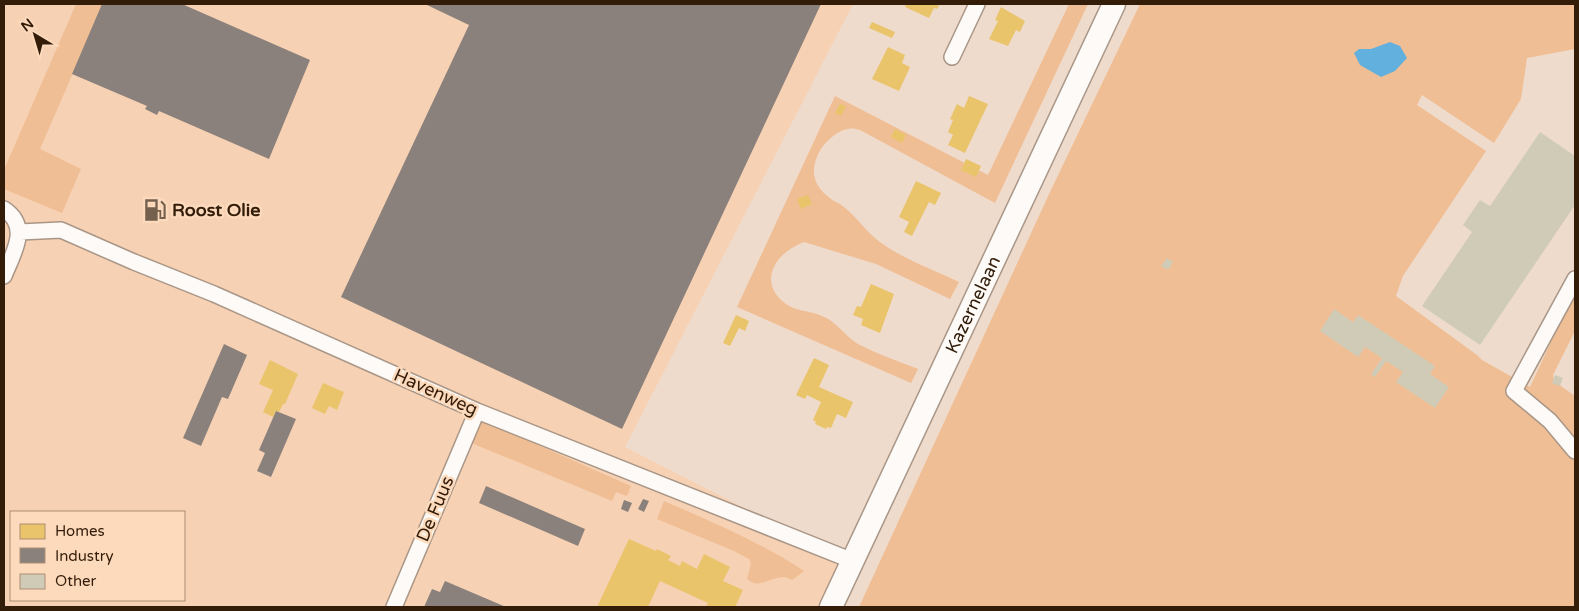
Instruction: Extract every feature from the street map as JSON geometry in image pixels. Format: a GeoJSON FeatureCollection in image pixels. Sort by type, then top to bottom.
{"type":"FeatureCollection","features":[{"type":"Feature","properties":{"kind":"street"},"geometry":{"type":"LineString","coordinates":[[952,57],[977,4]]}},
{"type":"Feature","properties":{"kind":"street","name":"Kazernelaan"},"geometry":{"type":"LineString","coordinates":[[831,607],[1114,4]]}},
{"type":"Feature","properties":{"kind":"street"},"geometry":{"type":"LineString","coordinates":[[4,209],[10,213],[20,232],[4,276]]}},
{"type":"Feature","properties":{"kind":"street","name":"Havenweg"},"geometry":{"type":"LineString","coordinates":[[20,232],[61,230],[214,294],[477,411],[853,561]]}},
{"type":"Feature","properties":{"kind":"street"},"geometry":{"type":"LineString","coordinates":[[1575,279],[1514,392],[1550,421],[1575,451]]}},
{"type":"Feature","properties":{"kind":"street","name":"De Fuus"},"geometry":{"type":"LineString","coordinates":[[394,607],[477,411]]}},
{"type":"Feature","properties":{"kind":"shaded area"},"geometry":{"type":"Polygon","coordinates":[[[4,4],[853,4],[625,447],[846,560],[820,607],[4,607],[4,4]]]}},
{"type":"Feature","properties":{"kind":"shaded area"},"geometry":{"type":"Polygon","coordinates":[[[76,4],[103,4],[40,149],[81,169],[62,213],[4,189],[4,170],[76,4]]]}},
{"type":"Feature","properties":{"kind":"shaded area"},"geometry":{"type":"Polygon","coordinates":[[[1069,4],[1088,4],[995,203],[860,130],[849,129],[836,134],[826,143],[817,156],[814,176],[825,194],[853,215],[875,238],[889,248],[908,259],[959,282],[950,299],[876,264],[804,242],[785,253],[778,260],[773,268],[772,286],[777,295],[786,304],[798,310],[827,318],[858,344],[918,369],[911,383],[737,307],[835,96],[988,175],[1069,4]]]}},
{"type":"Feature","properties":{"kind":"shaded area"},"geometry":{"type":"Polygon","coordinates":[[[1140,4],[1575,4],[1575,49],[1527,58],[1521,99],[1494,143],[1422,95],[1417,105],[1486,151],[1403,276],[1396,296],[1482,360],[1530,387],[1575,290],[1575,331],[1553,375],[1554,381],[1575,396],[1575,607],[859,607],[1050,192],[1140,4]]]}},
{"type":"Feature","properties":{"kind":"shaded area"},"geometry":{"type":"Polygon","coordinates":[[[479,419],[631,486],[627,496],[616,492],[612,501],[469,442],[479,419]]]}},
{"type":"Feature","properties":{"kind":"shaded area"},"geometry":{"type":"Polygon","coordinates":[[[664,501],[753,542],[804,571],[792,580],[784,577],[760,583],[751,582],[747,579],[751,563],[749,559],[657,519],[664,501]]]}},
{"type":"Feature","properties":{"kind":"water"},"geometry":{"type":"Polygon","coordinates":[[[1390,42],[1400,46],[1407,58],[1395,71],[1381,77],[1360,65],[1354,53],[1359,49],[1371,49],[1390,42]]]}},
{"type":"Feature","properties":{"kind":"building: Homes"},"geometry":{"type":"Polygon","coordinates":[[[906,4],[940,4],[937,9],[934,8],[929,18],[905,7],[906,4]]]}},
{"type":"Feature","properties":{"kind":"building: Homes"},"geometry":{"type":"Polygon","coordinates":[[[1001,7],[1025,21],[1020,32],[1016,30],[1008,46],[989,39],[998,21],[995,20],[1001,7]]]}},
{"type":"Feature","properties":{"kind":"building: Homes"},"geometry":{"type":"Polygon","coordinates":[[[872,22],[895,32],[892,38],[869,28],[872,22]]]}},
{"type":"Feature","properties":{"kind":"building: Homes"},"geometry":{"type":"Polygon","coordinates":[[[888,47],[905,55],[902,63],[910,67],[899,91],[872,79],[888,47]]]}},
{"type":"Feature","properties":{"kind":"building: Homes"},"geometry":{"type":"Polygon","coordinates":[[[969,96],[988,104],[965,153],[948,145],[953,135],[948,132],[953,120],[950,119],[957,104],[964,108],[969,96]]]}},
{"type":"Feature","properties":{"kind":"building: Homes"},"geometry":{"type":"Polygon","coordinates":[[[840,104],[846,106],[841,116],[835,113],[840,104]]]}},
{"type":"Feature","properties":{"kind":"building: Homes"},"geometry":{"type":"Polygon","coordinates":[[[895,129],[906,135],[902,143],[891,137],[895,129]]]}},
{"type":"Feature","properties":{"kind":"building: Homes"},"geometry":{"type":"Polygon","coordinates":[[[966,159],[981,166],[976,177],[961,170],[966,159]]]}},
{"type":"Feature","properties":{"kind":"building: Homes"},"geometry":{"type":"Polygon","coordinates":[[[916,181],[941,193],[935,205],[929,202],[912,236],[904,232],[909,222],[899,217],[916,181]]]}},
{"type":"Feature","properties":{"kind":"building: Homes"},"geometry":{"type":"Polygon","coordinates":[[[808,195],[812,204],[801,209],[797,199],[808,195]]]}},
{"type":"Feature","properties":{"kind":"building: Homes"},"geometry":{"type":"Polygon","coordinates":[[[871,284],[894,294],[880,333],[861,325],[863,319],[853,315],[857,306],[861,307],[871,284]]]}},
{"type":"Feature","properties":{"kind":"building: Homes"},"geometry":{"type":"Polygon","coordinates":[[[736,315],[749,321],[745,331],[739,328],[730,346],[723,343],[736,315]]]}},
{"type":"Feature","properties":{"kind":"building: Homes"},"geometry":{"type":"Polygon","coordinates":[[[814,358],[829,365],[819,387],[853,402],[846,418],[837,414],[831,428],[827,427],[826,429],[815,424],[816,422],[813,420],[821,402],[807,395],[805,399],[796,395],[814,358]]]}},
{"type":"Feature","properties":{"kind":"building: Homes"},"geometry":{"type":"Polygon","coordinates":[[[270,360],[298,374],[285,404],[283,404],[279,412],[276,411],[273,417],[263,412],[273,390],[259,384],[270,360]]]}},
{"type":"Feature","properties":{"kind":"building: Homes"},"geometry":{"type":"Polygon","coordinates":[[[323,383],[344,392],[337,410],[329,406],[325,414],[312,408],[323,383]]]}},
{"type":"Feature","properties":{"kind":"building: Homes"},"geometry":{"type":"Polygon","coordinates":[[[629,539],[671,556],[668,560],[680,566],[682,561],[697,569],[704,554],[730,567],[723,581],[743,590],[735,607],[706,607],[708,603],[660,581],[648,607],[597,607],[629,539]]]}},
{"type":"Feature","properties":{"kind":"building: Industry"},"geometry":{"type":"Polygon","coordinates":[[[102,4],[182,4],[310,60],[269,159],[159,111],[157,115],[145,109],[147,106],[72,74],[102,4]]]}},
{"type":"Feature","properties":{"kind":"building: Industry"},"geometry":{"type":"Polygon","coordinates":[[[427,4],[821,4],[622,429],[341,297],[469,25],[427,4]]]}},
{"type":"Feature","properties":{"kind":"building: Industry"},"geometry":{"type":"Polygon","coordinates":[[[224,344],[247,355],[228,399],[222,397],[201,446],[183,438],[224,344]]]}},
{"type":"Feature","properties":{"kind":"building: Industry"},"geometry":{"type":"Polygon","coordinates":[[[276,411],[296,419],[271,477],[257,471],[265,453],[259,450],[276,411]]]}},
{"type":"Feature","properties":{"kind":"building: Industry"},"geometry":{"type":"Polygon","coordinates":[[[486,486],[585,529],[578,546],[479,503],[486,486]]]}},
{"type":"Feature","properties":{"kind":"building: Industry"},"geometry":{"type":"Polygon","coordinates":[[[643,499],[649,501],[644,512],[638,509],[643,499]]]}},
{"type":"Feature","properties":{"kind":"building: Industry"},"geometry":{"type":"Polygon","coordinates":[[[624,500],[632,503],[628,512],[621,509],[624,500]]]}},
{"type":"Feature","properties":{"kind":"building: Industry"},"geometry":{"type":"Polygon","coordinates":[[[445,581],[506,607],[424,607],[432,589],[440,592],[445,581]]]}},
{"type":"Feature","properties":{"kind":"building: Other"},"geometry":{"type":"Polygon","coordinates":[[[1540,132],[1575,156],[1575,205],[1480,345],[1422,306],[1472,232],[1463,225],[1480,200],[1490,206],[1540,132]]]}},
{"type":"Feature","properties":{"kind":"building: Other"},"geometry":{"type":"Polygon","coordinates":[[[1167,258],[1173,262],[1168,270],[1161,266],[1167,258]]]}},
{"type":"Feature","properties":{"kind":"building: Other"},"geometry":{"type":"Polygon","coordinates":[[[1334,309],[1353,322],[1358,315],[1435,366],[1430,374],[1449,387],[1435,408],[1396,382],[1403,372],[1386,361],[1375,377],[1371,374],[1382,358],[1365,347],[1358,357],[1320,331],[1334,309]]]}},
{"type":"Feature","properties":{"kind":"building: Other"},"geometry":{"type":"Polygon","coordinates":[[[1555,375],[1563,378],[1560,386],[1552,383],[1555,375]]]}},
{"type":"Feature","properties":{"kind":"place","name":"Roost Olie"},"geometry":{"type":"Point","coordinates":[155,210]}}]}
